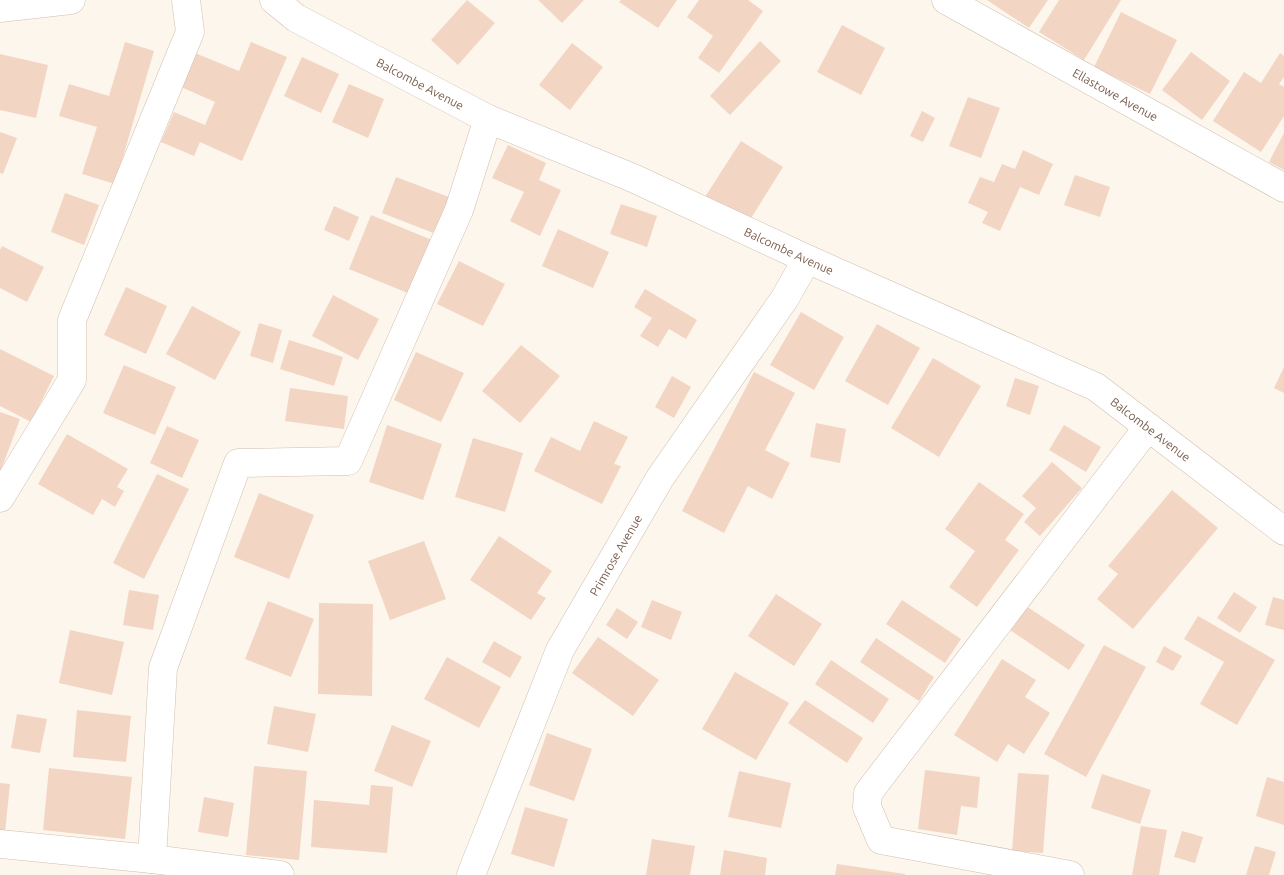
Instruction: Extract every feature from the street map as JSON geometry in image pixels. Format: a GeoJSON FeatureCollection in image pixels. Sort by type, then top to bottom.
{"type":"FeatureCollection","features":[{"type":"Feature","properties":{"kind":"street"},"geometry":{"type":"LineString","coordinates":[[7,5],[71,0]]}},
{"type":"Feature","properties":{"kind":"street"},"geometry":{"type":"LineString","coordinates":[[0,498],[72,380],[72,320],[190,32],[186,0]]}},
{"type":"Feature","properties":{"kind":"street","name":"Balcombe Avenue"},"geometry":{"type":"LineString","coordinates":[[274,0],[296,18],[488,118],[633,178],[807,260],[1096,387],[1284,530]]}},
{"type":"Feature","properties":{"kind":"street","name":"Ellastowe Avenue"},"geometry":{"type":"LineString","coordinates":[[946,0],[1284,188]]}},
{"type":"Feature","properties":{"kind":"street"},"geometry":{"type":"LineString","coordinates":[[152,859],[163,668],[238,463],[348,461],[459,210],[488,118]]}},
{"type":"Feature","properties":{"kind":"street","name":"Primrose Avenue"},"geometry":{"type":"LineString","coordinates":[[472,875],[560,650],[660,478],[785,298],[807,260]]}},
{"type":"Feature","properties":{"kind":"street"},"geometry":{"type":"LineString","coordinates":[[1070,875],[881,840],[867,807],[868,793],[1148,427]]}},
{"type":"Feature","properties":{"kind":"street"},"geometry":{"type":"LineString","coordinates":[[0,844],[152,859],[280,875]]}},
{"type":"Feature","properties":{"kind":"building"},"geometry":{"type":"Polygon","coordinates":[[[467,0],[495,23],[458,65],[431,40],[467,0]]]}},
{"type":"Feature","properties":{"kind":"building"},"geometry":{"type":"Polygon","coordinates":[[[538,0],[584,0],[562,23],[538,0]]]}},
{"type":"Feature","properties":{"kind":"building"},"geometry":{"type":"Polygon","coordinates":[[[621,0],[677,0],[658,28],[619,2],[621,0]]]}},
{"type":"Feature","properties":{"kind":"building"},"geometry":{"type":"Polygon","coordinates":[[[699,0],[748,0],[763,11],[719,73],[698,58],[713,36],[687,17],[699,0]]]}},
{"type":"Feature","properties":{"kind":"building"},"geometry":{"type":"Polygon","coordinates":[[[987,0],[1048,0],[1029,28],[987,0]]]}},
{"type":"Feature","properties":{"kind":"building"},"geometry":{"type":"Polygon","coordinates":[[[1059,0],[1121,0],[1084,60],[1039,32],[1059,0]]]}},
{"type":"Feature","properties":{"kind":"building"},"geometry":{"type":"Polygon","coordinates":[[[1121,12],[1177,40],[1150,94],[1094,67],[1121,12]]]}},
{"type":"Feature","properties":{"kind":"building"},"geometry":{"type":"Polygon","coordinates":[[[842,25],[885,48],[861,95],[817,72],[842,25]]]}},
{"type":"Feature","properties":{"kind":"building"},"geometry":{"type":"Polygon","coordinates":[[[760,41],[781,61],[730,115],[710,96],[760,41]]]}},
{"type":"Feature","properties":{"kind":"building"},"geometry":{"type":"Polygon","coordinates":[[[125,42],[154,51],[115,184],[82,174],[97,127],[59,116],[69,84],[109,96],[125,42]]]}},
{"type":"Feature","properties":{"kind":"building"},"geometry":{"type":"Polygon","coordinates":[[[251,42],[287,57],[242,161],[200,142],[194,156],[161,142],[174,112],[205,125],[215,102],[181,87],[195,53],[239,71],[251,42]]]}},
{"type":"Feature","properties":{"kind":"building"},"geometry":{"type":"Polygon","coordinates":[[[572,43],[603,67],[570,110],[539,85],[572,43]]]}},
{"type":"Feature","properties":{"kind":"building"},"geometry":{"type":"Polygon","coordinates":[[[1191,52],[1230,81],[1202,120],[1162,90],[1191,52]]]}},
{"type":"Feature","properties":{"kind":"building"},"geometry":{"type":"Polygon","coordinates":[[[1280,53],[1284,56],[1284,77],[1279,84],[1284,87],[1284,116],[1261,152],[1213,121],[1244,72],[1261,83],[1280,53]]]}},
{"type":"Feature","properties":{"kind":"building"},"geometry":{"type":"Polygon","coordinates":[[[0,54],[48,65],[36,118],[0,110],[0,54]]]}},
{"type":"Feature","properties":{"kind":"building"},"geometry":{"type":"Polygon","coordinates":[[[302,57],[339,74],[321,113],[284,96],[302,57]]]}},
{"type":"Feature","properties":{"kind":"building"},"geometry":{"type":"Polygon","coordinates":[[[349,84],[384,99],[368,138],[332,122],[349,84]]]}},
{"type":"Feature","properties":{"kind":"building"},"geometry":{"type":"Polygon","coordinates":[[[968,97],[1000,108],[981,158],[949,146],[968,97]]]}},
{"type":"Feature","properties":{"kind":"building"},"geometry":{"type":"Polygon","coordinates":[[[922,111],[935,118],[923,142],[910,136],[922,111]]]}},
{"type":"Feature","properties":{"kind":"building"},"geometry":{"type":"Polygon","coordinates":[[[0,132],[17,138],[3,174],[0,173],[0,132]]]}},
{"type":"Feature","properties":{"kind":"building"},"geometry":{"type":"Polygon","coordinates":[[[1284,133],[1284,170],[1269,162],[1284,133]]]}},
{"type":"Feature","properties":{"kind":"building"},"geometry":{"type":"Polygon","coordinates":[[[741,141],[783,167],[748,223],[705,197],[741,141]]]}},
{"type":"Feature","properties":{"kind":"building"},"geometry":{"type":"Polygon","coordinates":[[[508,145],[546,163],[539,180],[561,190],[540,236],[510,221],[524,192],[492,178],[508,145]]]}},
{"type":"Feature","properties":{"kind":"building"},"geometry":{"type":"Polygon","coordinates":[[[1023,150],[1053,164],[1039,195],[1020,187],[1000,231],[982,223],[988,212],[968,203],[980,177],[994,182],[1002,164],[1015,169],[1023,150]]]}},
{"type":"Feature","properties":{"kind":"building"},"geometry":{"type":"Polygon","coordinates":[[[1075,175],[1110,187],[1100,217],[1064,205],[1075,175]]]}},
{"type":"Feature","properties":{"kind":"building"},"geometry":{"type":"Polygon","coordinates":[[[396,177],[449,197],[436,234],[382,213],[396,177]]]}},
{"type":"Feature","properties":{"kind":"building"},"geometry":{"type":"Polygon","coordinates":[[[65,193],[99,205],[84,245],[51,232],[65,193]]]}},
{"type":"Feature","properties":{"kind":"building"},"geometry":{"type":"Polygon","coordinates":[[[621,204],[657,216],[647,247],[610,234],[621,204]]]}},
{"type":"Feature","properties":{"kind":"building"},"geometry":{"type":"Polygon","coordinates":[[[334,206],[359,217],[349,241],[324,230],[334,206]]]}},
{"type":"Feature","properties":{"kind":"building"},"geometry":{"type":"Polygon","coordinates":[[[371,215],[432,240],[410,294],[349,269],[371,215]]]}},
{"type":"Feature","properties":{"kind":"building"},"geometry":{"type":"Polygon","coordinates":[[[558,229],[609,252],[593,288],[542,266],[558,229]]]}},
{"type":"Feature","properties":{"kind":"building"},"geometry":{"type":"Polygon","coordinates":[[[2,246],[44,267],[27,302],[0,288],[0,250],[2,246]]]}},
{"type":"Feature","properties":{"kind":"building"},"geometry":{"type":"Polygon","coordinates":[[[459,261],[505,284],[483,326],[437,304],[459,261]]]}},
{"type":"Feature","properties":{"kind":"building"},"geometry":{"type":"Polygon","coordinates":[[[126,287],[167,306],[146,354],[104,335],[126,287]]]}},
{"type":"Feature","properties":{"kind":"building"},"geometry":{"type":"Polygon","coordinates":[[[645,289],[697,320],[686,339],[669,329],[658,347],[640,336],[652,318],[634,307],[645,289]]]}},
{"type":"Feature","properties":{"kind":"building"},"geometry":{"type":"Polygon","coordinates":[[[333,295],[379,319],[358,360],[312,336],[333,295]]]}},
{"type":"Feature","properties":{"kind":"building"},"geometry":{"type":"Polygon","coordinates":[[[192,306],[241,332],[215,380],[166,354],[192,306]]]}},
{"type":"Feature","properties":{"kind":"building"},"geometry":{"type":"Polygon","coordinates":[[[801,312],[844,337],[814,390],[770,365],[801,312]]]}},
{"type":"Feature","properties":{"kind":"building"},"geometry":{"type":"Polygon","coordinates":[[[259,323],[282,330],[273,363],[250,356],[259,323]]]}},
{"type":"Feature","properties":{"kind":"building"},"geometry":{"type":"Polygon","coordinates":[[[877,324],[920,348],[888,405],[845,381],[877,324]]]}},
{"type":"Feature","properties":{"kind":"building"},"geometry":{"type":"Polygon","coordinates":[[[289,340],[343,357],[334,386],[280,369],[289,340]]]}},
{"type":"Feature","properties":{"kind":"building"},"geometry":{"type":"Polygon","coordinates":[[[521,345],[560,376],[520,423],[482,391],[521,345]]]}},
{"type":"Feature","properties":{"kind":"building"},"geometry":{"type":"Polygon","coordinates":[[[0,349],[54,376],[31,422],[0,406],[0,349]]]}},
{"type":"Feature","properties":{"kind":"building"},"geometry":{"type":"Polygon","coordinates":[[[416,352],[464,373],[441,422],[394,400],[416,352]]]}},
{"type":"Feature","properties":{"kind":"building"},"geometry":{"type":"Polygon","coordinates":[[[933,358],[981,386],[939,457],[891,428],[933,358]]]}},
{"type":"Feature","properties":{"kind":"building"},"geometry":{"type":"Polygon","coordinates":[[[124,365],[176,387],[155,435],[103,413],[124,365]]]}},
{"type":"Feature","properties":{"kind":"building"},"geometry":{"type":"Polygon","coordinates":[[[1284,367],[1284,393],[1274,388],[1284,367]]]}},
{"type":"Feature","properties":{"kind":"building"},"geometry":{"type":"Polygon","coordinates":[[[754,372],[795,393],[765,450],[790,463],[772,499],[748,486],[724,533],[682,511],[754,372]]]}},
{"type":"Feature","properties":{"kind":"building"},"geometry":{"type":"Polygon","coordinates":[[[672,376],[691,387],[674,418],[655,407],[672,376]]]}},
{"type":"Feature","properties":{"kind":"building"},"geometry":{"type":"Polygon","coordinates":[[[1015,378],[1039,386],[1030,415],[1006,406],[1015,378]]]}},
{"type":"Feature","properties":{"kind":"building"},"geometry":{"type":"Polygon","coordinates":[[[290,388],[348,396],[344,429],[285,421],[290,388]]]}},
{"type":"Feature","properties":{"kind":"building"},"geometry":{"type":"Polygon","coordinates":[[[0,412],[20,419],[0,473],[0,412]]]}},
{"type":"Feature","properties":{"kind":"building"},"geometry":{"type":"Polygon","coordinates":[[[594,421],[628,437],[614,464],[621,466],[602,504],[534,471],[551,437],[580,451],[594,421]]]}},
{"type":"Feature","properties":{"kind":"building"},"geometry":{"type":"Polygon","coordinates":[[[816,423],[846,429],[840,463],[810,457],[816,423]]]}},
{"type":"Feature","properties":{"kind":"building"},"geometry":{"type":"Polygon","coordinates":[[[387,425],[442,444],[423,500],[369,482],[387,425]]]}},
{"type":"Feature","properties":{"kind":"building"},"geometry":{"type":"Polygon","coordinates":[[[1064,425],[1101,447],[1086,472],[1049,450],[1064,425]]]}},
{"type":"Feature","properties":{"kind":"building"},"geometry":{"type":"Polygon","coordinates":[[[167,426],[199,440],[182,478],[150,463],[167,426]]]}},
{"type":"Feature","properties":{"kind":"building"},"geometry":{"type":"Polygon","coordinates":[[[67,434],[128,469],[117,487],[124,491],[115,507],[102,499],[93,515],[38,484],[67,434]]]}},
{"type":"Feature","properties":{"kind":"building"},"geometry":{"type":"Polygon","coordinates":[[[473,438],[523,453],[505,512],[455,497],[473,438]]]}},
{"type":"Feature","properties":{"kind":"building"},"geometry":{"type":"Polygon","coordinates":[[[1052,462],[1082,488],[1040,536],[1024,522],[1036,508],[1022,496],[1052,462]]]}},
{"type":"Feature","properties":{"kind":"building"},"geometry":{"type":"Polygon","coordinates":[[[157,474],[189,489],[144,579],[113,563],[157,474]]]}},
{"type":"Feature","properties":{"kind":"building"},"geometry":{"type":"Polygon","coordinates":[[[979,482],[1024,514],[1005,540],[1019,550],[977,607],[949,587],[975,551],[945,529],[979,482]]]}},
{"type":"Feature","properties":{"kind":"building"},"geometry":{"type":"Polygon","coordinates":[[[1172,490],[1218,528],[1133,629],[1097,599],[1118,574],[1108,566],[1172,490]]]}},
{"type":"Feature","properties":{"kind":"building"},"geometry":{"type":"Polygon","coordinates":[[[259,493],[314,515],[289,579],[234,557],[259,493]]]}},
{"type":"Feature","properties":{"kind":"building"},"geometry":{"type":"Polygon","coordinates":[[[499,536],[552,571],[537,593],[546,598],[531,620],[470,580],[499,536]]]}},
{"type":"Feature","properties":{"kind":"building"},"geometry":{"type":"Polygon","coordinates":[[[424,541],[446,599],[390,620],[368,561],[424,541]]]}},
{"type":"Feature","properties":{"kind":"building"},"geometry":{"type":"Polygon","coordinates":[[[129,590],[159,595],[153,630],[123,625],[129,590]]]}},
{"type":"Feature","properties":{"kind":"building"},"geometry":{"type":"Polygon","coordinates":[[[1234,592],[1257,607],[1240,633],[1217,618],[1234,592]]]}},
{"type":"Feature","properties":{"kind":"building"},"geometry":{"type":"Polygon","coordinates":[[[776,594],[822,624],[794,666],[748,636],[776,594]]]}},
{"type":"Feature","properties":{"kind":"building"},"geometry":{"type":"Polygon","coordinates":[[[1273,597],[1284,600],[1284,630],[1265,625],[1273,597]]]}},
{"type":"Feature","properties":{"kind":"building"},"geometry":{"type":"Polygon","coordinates":[[[652,600],[682,612],[671,640],[641,627],[652,600]]]}},
{"type":"Feature","properties":{"kind":"building"},"geometry":{"type":"Polygon","coordinates":[[[902,600],[961,639],[945,663],[886,624],[902,600]]]}},
{"type":"Feature","properties":{"kind":"building"},"geometry":{"type":"Polygon","coordinates":[[[268,601],[314,619],[291,677],[245,659],[268,601]]]}},
{"type":"Feature","properties":{"kind":"building"},"geometry":{"type":"Polygon","coordinates":[[[319,603],[373,604],[372,696],[318,694],[319,603]]]}},
{"type":"Feature","properties":{"kind":"building"},"geometry":{"type":"Polygon","coordinates":[[[1026,606],[1085,645],[1069,670],[1010,630],[1026,606]]]}},
{"type":"Feature","properties":{"kind":"building"},"geometry":{"type":"Polygon","coordinates":[[[617,608],[638,622],[627,639],[606,625],[617,608]]]}},
{"type":"Feature","properties":{"kind":"building"},"geometry":{"type":"Polygon","coordinates":[[[1198,616],[1275,660],[1237,725],[1200,704],[1224,662],[1184,639],[1198,616]]]}},
{"type":"Feature","properties":{"kind":"building"},"geometry":{"type":"Polygon","coordinates":[[[70,630],[124,642],[112,695],[59,683],[70,630]]]}},
{"type":"Feature","properties":{"kind":"building"},"geometry":{"type":"Polygon","coordinates":[[[598,637],[659,680],[633,716],[572,673],[598,637]]]}},
{"type":"Feature","properties":{"kind":"building"},"geometry":{"type":"Polygon","coordinates":[[[876,638],[934,677],[919,701],[860,662],[876,638]]]}},
{"type":"Feature","properties":{"kind":"building"},"geometry":{"type":"Polygon","coordinates":[[[494,641],[522,657],[510,678],[482,662],[494,641]]]}},
{"type":"Feature","properties":{"kind":"building"},"geometry":{"type":"Polygon","coordinates":[[[1104,645],[1146,667],[1086,777],[1044,754],[1104,645]]]}},
{"type":"Feature","properties":{"kind":"building"},"geometry":{"type":"Polygon","coordinates":[[[1164,646],[1182,656],[1173,671],[1156,662],[1164,646]]]}},
{"type":"Feature","properties":{"kind":"building"},"geometry":{"type":"Polygon","coordinates":[[[447,657],[501,687],[479,728],[424,699],[447,657]]]}},
{"type":"Feature","properties":{"kind":"building"},"geometry":{"type":"Polygon","coordinates":[[[1002,659],[1036,680],[1025,697],[1050,713],[1024,754],[1008,744],[997,762],[954,735],[1002,659]]]}},
{"type":"Feature","properties":{"kind":"building"},"geometry":{"type":"Polygon","coordinates":[[[831,660],[889,699],[873,723],[815,684],[831,660]]]}},
{"type":"Feature","properties":{"kind":"building"},"geometry":{"type":"Polygon","coordinates":[[[735,672],[789,703],[756,760],[702,729],[735,672]]]}},
{"type":"Feature","properties":{"kind":"building"},"geometry":{"type":"Polygon","coordinates":[[[805,700],[863,738],[847,763],[788,723],[805,700]]]}},
{"type":"Feature","properties":{"kind":"building"},"geometry":{"type":"Polygon","coordinates":[[[274,706],[316,714],[308,752],[267,744],[274,706]]]}},
{"type":"Feature","properties":{"kind":"building"},"geometry":{"type":"Polygon","coordinates":[[[77,710],[131,716],[126,762],[73,757],[77,710]]]}},
{"type":"Feature","properties":{"kind":"building"},"geometry":{"type":"Polygon","coordinates":[[[17,714],[47,719],[40,753],[11,748],[17,714]]]}},
{"type":"Feature","properties":{"kind":"building"},"geometry":{"type":"Polygon","coordinates":[[[392,725],[431,741],[412,787],[374,771],[392,725]]]}},
{"type":"Feature","properties":{"kind":"building"},"geometry":{"type":"Polygon","coordinates":[[[547,733],[592,749],[574,801],[529,785],[547,733]]]}},
{"type":"Feature","properties":{"kind":"building"},"geometry":{"type":"Polygon","coordinates":[[[254,766],[307,771],[299,860],[246,855],[254,766]]]}},
{"type":"Feature","properties":{"kind":"building"},"geometry":{"type":"Polygon","coordinates":[[[49,768],[132,777],[125,839],[43,830],[49,768]]]}},
{"type":"Feature","properties":{"kind":"building"},"geometry":{"type":"Polygon","coordinates":[[[925,770],[980,777],[977,808],[961,806],[957,835],[918,829],[925,770]]]}},
{"type":"Feature","properties":{"kind":"building"},"geometry":{"type":"Polygon","coordinates":[[[739,771],[791,783],[781,828],[728,817],[739,771]]]}},
{"type":"Feature","properties":{"kind":"building"},"geometry":{"type":"Polygon","coordinates":[[[1018,773],[1049,775],[1043,853],[1012,851],[1018,773]]]}},
{"type":"Feature","properties":{"kind":"building"},"geometry":{"type":"Polygon","coordinates":[[[1102,774],[1151,790],[1140,824],[1091,808],[1102,774]]]}},
{"type":"Feature","properties":{"kind":"building"},"geometry":{"type":"Polygon","coordinates":[[[1267,777],[1284,782],[1284,825],[1256,816],[1267,777]]]}},
{"type":"Feature","properties":{"kind":"building"},"geometry":{"type":"Polygon","coordinates":[[[0,783],[10,784],[5,832],[0,832],[0,783]]]}},
{"type":"Feature","properties":{"kind":"building"},"geometry":{"type":"Polygon","coordinates":[[[371,785],[393,787],[387,853],[311,847],[314,800],[369,805],[371,785]]]}},
{"type":"Feature","properties":{"kind":"building"},"geometry":{"type":"Polygon","coordinates":[[[204,797],[234,803],[228,837],[198,832],[204,797]]]}},
{"type":"Feature","properties":{"kind":"building"},"geometry":{"type":"Polygon","coordinates":[[[525,807],[568,819],[554,867],[511,854],[525,807]]]}},
{"type":"Feature","properties":{"kind":"building"},"geometry":{"type":"Polygon","coordinates":[[[1141,826],[1167,830],[1159,875],[1132,875],[1141,826]]]}},
{"type":"Feature","properties":{"kind":"building"},"geometry":{"type":"Polygon","coordinates":[[[1182,831],[1203,837],[1195,863],[1174,857],[1182,831]]]}},
{"type":"Feature","properties":{"kind":"building"},"geometry":{"type":"Polygon","coordinates":[[[652,839],[695,846],[690,875],[646,875],[652,839]]]}},
{"type":"Feature","properties":{"kind":"building"},"geometry":{"type":"Polygon","coordinates":[[[1255,846],[1276,852],[1269,875],[1246,875],[1255,846]]]}},
{"type":"Feature","properties":{"kind":"building"},"geometry":{"type":"Polygon","coordinates":[[[724,850],[767,858],[765,875],[720,875],[724,850]]]}},
{"type":"Feature","properties":{"kind":"building"},"geometry":{"type":"Polygon","coordinates":[[[837,864],[905,874],[905,875],[835,875],[837,864]]]}}]}
